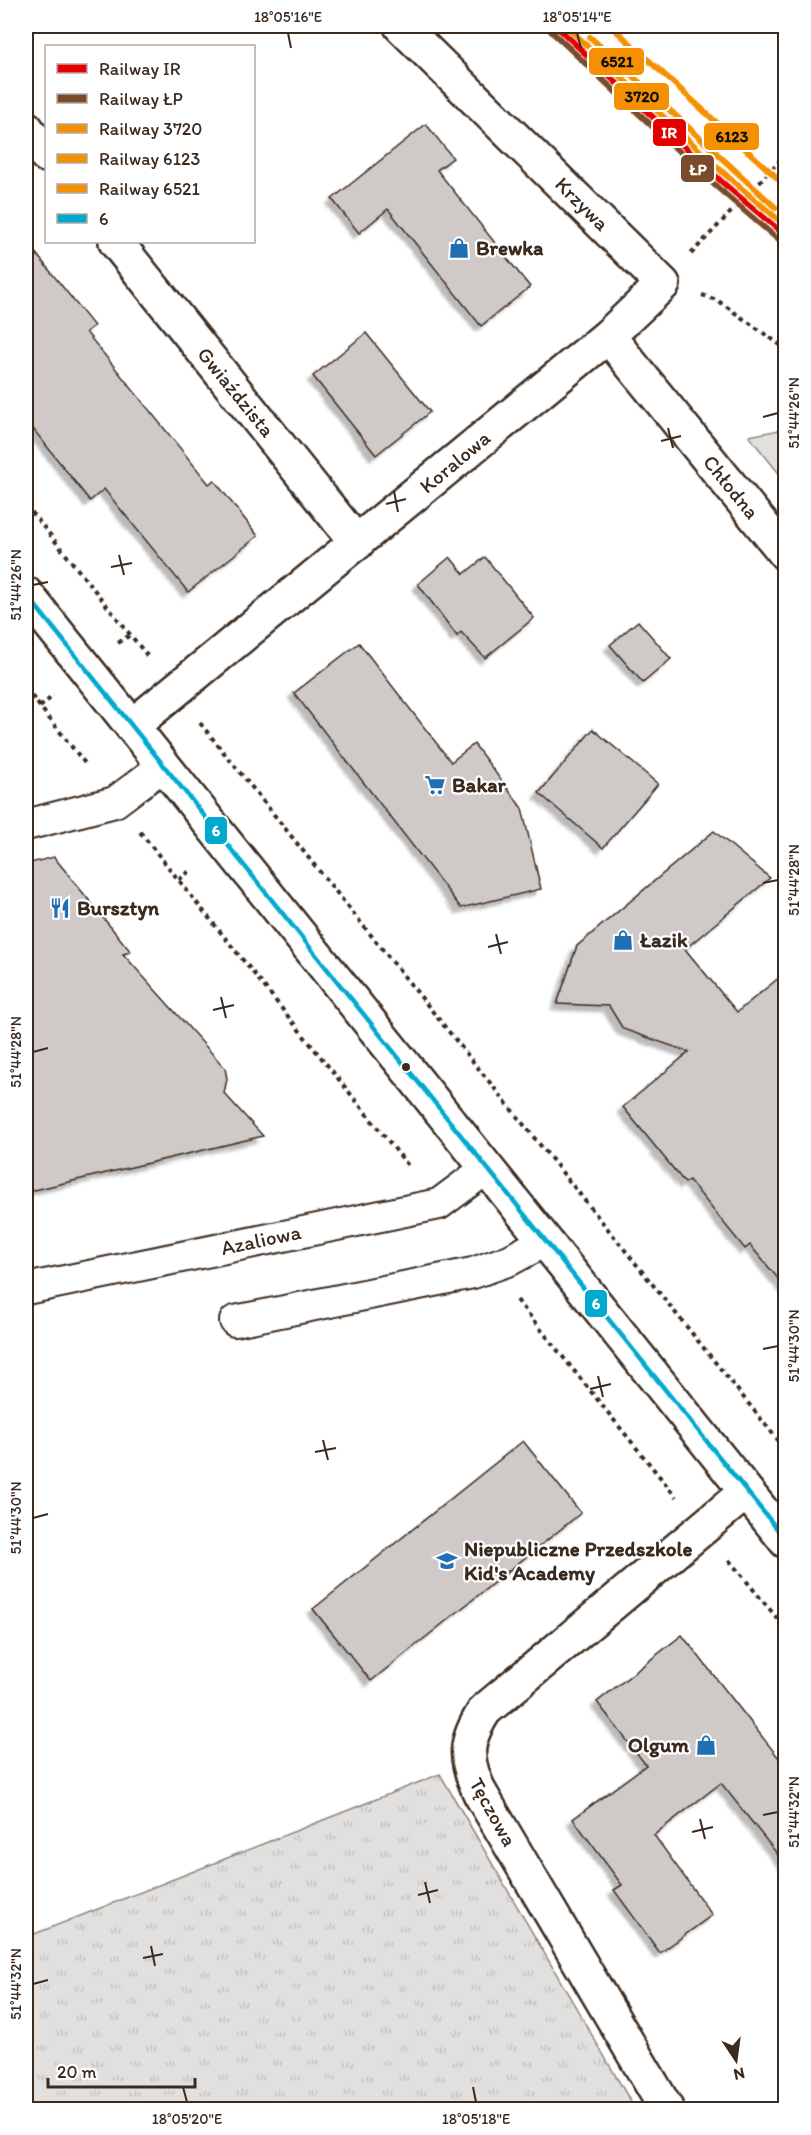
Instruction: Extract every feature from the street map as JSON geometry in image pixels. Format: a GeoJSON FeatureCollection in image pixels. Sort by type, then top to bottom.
{"type":"FeatureCollection","features":[{"type":"Feature","properties":{"kind":"street","name":"Krzywa"},"geometry":{"type":"LineString","coordinates":[[401,26],[663,284]]}},
{"type":"Feature","properties":{"kind":"street"},"geometry":{"type":"LineString","coordinates":[[26,128],[45,153]]}},
{"type":"Feature","properties":{"kind":"street","name":"Gwiaździsta"},"geometry":{"type":"LineString","coordinates":[[117,243],[357,543]]}},
{"type":"Feature","properties":{"kind":"street","name":"Koralowa"},"geometry":{"type":"LineString","coordinates":[[132,726],[608,336],[663,284]]}},
{"type":"Feature","properties":{"kind":"street","name":"Chłodna"},"geometry":{"type":"LineString","coordinates":[[608,336],[786,554]]}},
{"type":"Feature","properties":{"kind":"street"},"geometry":{"type":"LineString","coordinates":[[26,594],[786,1540]]}},
{"type":"Feature","properties":{"kind":"street","name":"Tęczowa"},"geometry":{"type":"LineString","coordinates":[[667,2109],[480,1793],[470,1771],[467,1752],[472,1730],[485,1710],[746,1492]]}},
{"type":"Feature","properties":{"kind":"lane"},"geometry":{"type":"LineString","coordinates":[[26,825],[115,802],[163,766]]}},
{"type":"Feature","properties":{"kind":"lane","name":"Azaliowa"},"geometry":{"type":"LineString","coordinates":[[26,1289],[439,1203],[486,1169]]}},
{"type":"Feature","properties":{"kind":"lane"},"geometry":{"type":"LineString","coordinates":[[235,1321],[490,1267],[545,1241]]}},
{"type":"Feature","properties":{"kind":"path"},"geometry":{"type":"LineString","coordinates":[[786,154],[663,284],[717,300],[786,349]]}},
{"type":"Feature","properties":{"kind":"path"},"geometry":{"type":"LineString","coordinates":[[26,505],[786,1450]]}},
{"type":"Feature","properties":{"kind":"path"},"geometry":{"type":"LineString","coordinates":[[26,689],[439,1203]]}},
{"type":"Feature","properties":{"kind":"path"},"geometry":{"type":"LineString","coordinates":[[40,707],[59,691]]}},
{"type":"Feature","properties":{"kind":"path"},"geometry":{"type":"LineString","coordinates":[[179,880],[197,865]]}},
{"type":"Feature","properties":{"kind":"path"},"geometry":{"type":"LineString","coordinates":[[490,1267],[786,1629]]}},
{"type":"Feature","properties":{"kind":"green space"},"geometry":{"type":"Polygon","coordinates":[[[786,429],[785,481],[749,436],[786,429]]]}},
{"type":"Feature","properties":{"kind":"green space"},"geometry":{"type":"Polygon","coordinates":[[[440,1774],[635,2109],[26,2109],[26,1920],[32,1935],[440,1774]]]}},
{"type":"Feature","properties":{"kind":"building","name":"Brewka"},"geometry":{"type":"Polygon","coordinates":[[[426,124],[453,158],[437,170],[530,287],[481,326],[388,209],[359,233],[332,199],[426,124]]]}},
{"type":"Feature","properties":{"kind":"building"},"geometry":{"type":"Polygon","coordinates":[[[26,241],[94,326],[86,332],[209,484],[214,480],[258,536],[188,592],[104,489],[90,501],[26,420],[26,241]]]}},
{"type":"Feature","properties":{"kind":"building"},"geometry":{"type":"Polygon","coordinates":[[[366,333],[430,412],[376,455],[313,376],[366,333]]]}},
{"type":"Feature","properties":{"kind":"building"},"geometry":{"type":"Polygon","coordinates":[[[450,557],[464,574],[485,557],[534,618],[485,658],[461,632],[457,636],[418,584],[450,557]]]}},
{"type":"Feature","properties":{"kind":"building"},"geometry":{"type":"Polygon","coordinates":[[[638,621],[671,659],[643,683],[610,645],[638,621]]]}},
{"type":"Feature","properties":{"kind":"building","name":"Bakar"},"geometry":{"type":"Polygon","coordinates":[[[359,643],[451,762],[474,744],[522,808],[541,889],[461,908],[294,693],[359,643]]]}},
{"type":"Feature","properties":{"kind":"building"},"geometry":{"type":"Polygon","coordinates":[[[593,729],[658,784],[603,848],[539,793],[593,729]]]}},
{"type":"Feature","properties":{"kind":"building"},"geometry":{"type":"Polygon","coordinates":[[[714,831],[770,878],[685,949],[737,1012],[786,972],[786,1288],[750,1245],[745,1249],[689,1180],[685,1183],[623,1107],[689,1052],[623,1029],[609,1006],[557,1004],[577,946],[714,831]]]}},
{"type":"Feature","properties":{"kind":"building"},"geometry":{"type":"Polygon","coordinates":[[[54,857],[131,952],[123,954],[225,1068],[227,1079],[224,1093],[263,1136],[26,1192],[26,864],[54,857]]]}},
{"type":"Feature","properties":{"kind":"building","name":"Niepubliczne Przedszkole Kid's Academy"},"geometry":{"type":"Polygon","coordinates":[[[523,1441],[581,1513],[371,1681],[313,1609],[523,1441]]]}},
{"type":"Feature","properties":{"kind":"building"},"geometry":{"type":"Polygon","coordinates":[[[682,1635],[786,1767],[786,1865],[721,1783],[654,1835],[712,1915],[660,1953],[614,1890],[622,1885],[573,1819],[646,1765],[597,1702],[682,1635]]]}},
{"type":"Feature","properties":{"kind":"rail line","name":"IR"},"geometry":{"type":"LineString","coordinates":[[556,26],[723,183],[786,236]]}},
{"type":"Feature","properties":{"kind":"rail line","name":"3720"},"geometry":{"type":"LineString","coordinates":[[566,26],[728,177],[786,226]]}},
{"type":"Feature","properties":{"kind":"rail line","name":"6123"},"geometry":{"type":"LineString","coordinates":[[611,26],[786,186]]}},
{"type":"Feature","properties":{"kind":"rail line","name":"ŁP"},"geometry":{"type":"LineString","coordinates":[[551,31],[718,188],[781,242]]}},
{"type":"Feature","properties":{"kind":"rail line","name":"6521"},"geometry":{"type":"LineString","coordinates":[[590,37],[776,208]]}},
{"type":"Feature","properties":{"kind":"transit line","name":"6"},"geometry":{"type":"LineString","coordinates":[[26,594],[786,1540]]}},
{"type":"Feature","properties":{"kind":"place","name":"Brewka"},"geometry":{"type":"Point","coordinates":[459,248]}},
{"type":"Feature","properties":{"kind":"place","name":"Bakar"},"geometry":{"type":"Point","coordinates":[435,785]}},
{"type":"Feature","properties":{"kind":"place","name":"Bursztyn"},"geometry":{"type":"Point","coordinates":[60,908]}},
{"type":"Feature","properties":{"kind":"place","name":"Łazik"},"geometry":{"type":"Point","coordinates":[623,940]}},
{"type":"Feature","properties":{"kind":"place","name":"Niepubliczne Przedszkole Kid's Academy"},"geometry":{"type":"Point","coordinates":[447,1561]}},
{"type":"Feature","properties":{"kind":"place","name":"Olgum"},"geometry":{"type":"Point","coordinates":[706,1745]}}]}
